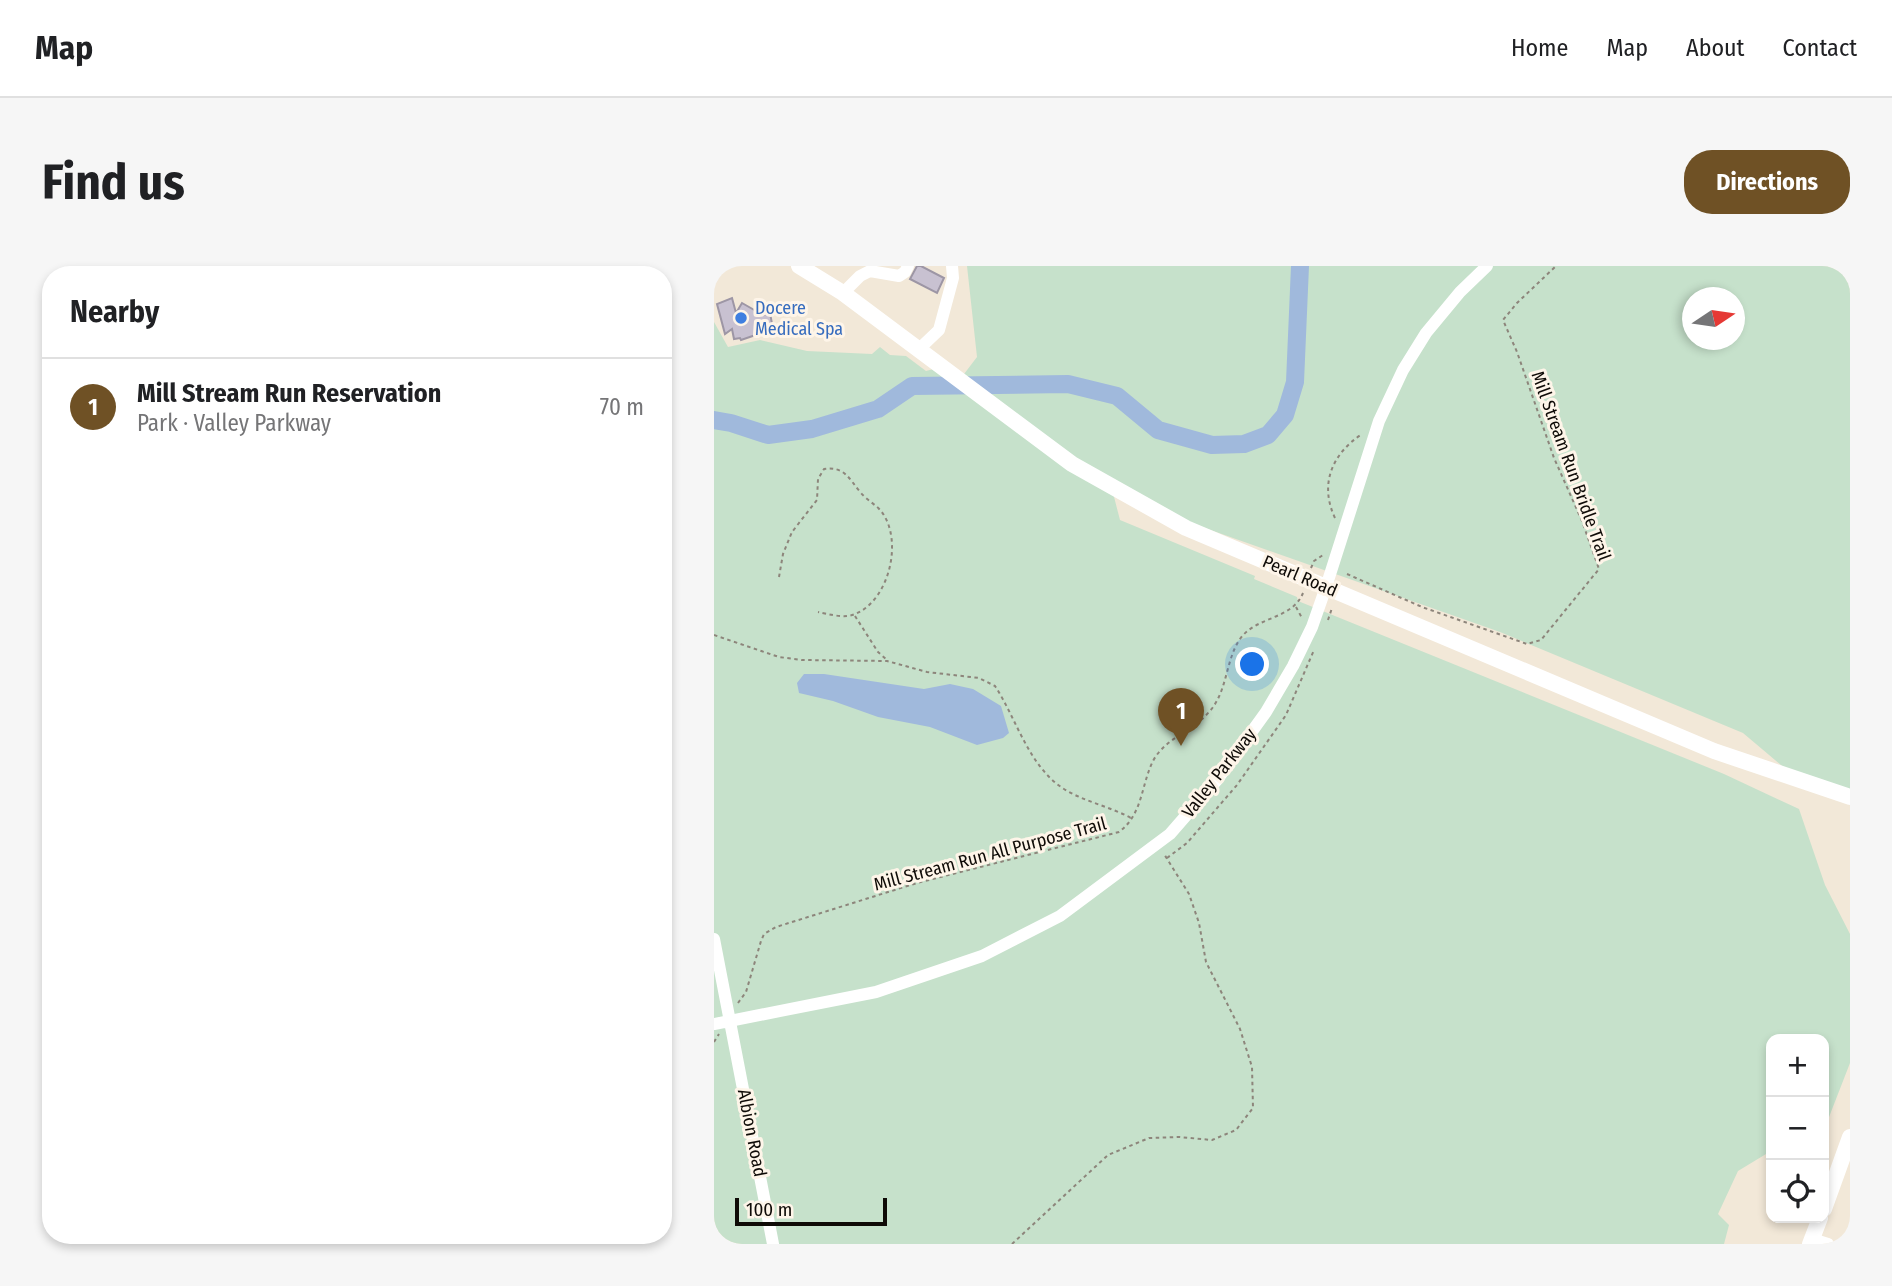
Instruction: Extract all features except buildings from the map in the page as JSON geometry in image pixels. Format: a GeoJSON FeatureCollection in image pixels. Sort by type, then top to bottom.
{"type":"FeatureCollection","features":[{"type":"Feature","properties":{"kind":"main road","name":"Pearl Road"},"geometry":{"type":"LineString","coordinates":[[799,266],[843,293],[1072,464],[1186,528],[1714,751],[1850,797]]}},
{"type":"Feature","properties":{"kind":"main road"},"geometry":{"type":"LineString","coordinates":[[1829,1198],[1848,1154],[1850,1137]]}},
{"type":"Feature","properties":{"kind":"main road"},"geometry":{"type":"LineString","coordinates":[[1817,1242],[1819,1223]]}},
{"type":"Feature","properties":{"kind":"street"},"geometry":{"type":"LineString","coordinates":[[843,293],[860,276],[870,271],[899,276],[908,266]]}},
{"type":"Feature","properties":{"kind":"street"},"geometry":{"type":"LineString","coordinates":[[918,350],[939,330],[953,278],[952,266]]}},
{"type":"Feature","properties":{"kind":"street","name":"Valley Parkway"},"geometry":{"type":"LineString","coordinates":[[716,1027],[731,1021],[876,992],[982,956],[1060,916],[1170,834],[1217,779],[1266,712],[1307,637],[1326,587],[1364,464],[1403,370],[1426,333],[1460,292],[1487,266]]}},
{"type":"Feature","properties":{"kind":"street","name":"Albion Road"},"geometry":{"type":"LineString","coordinates":[[714,939],[773,1244]]}},
{"type":"Feature","properties":{"kind":"path","name":"Mill Stream Run Bridle Trail"},"geometry":{"type":"LineString","coordinates":[[1347,575],[1422,607],[1527,644],[1541,640],[1599,569],[1503,320],[1556,266]]}},
{"type":"Feature","properties":{"kind":"path"},"geometry":{"type":"LineString","coordinates":[[779,577],[783,554],[792,532],[817,500],[818,479],[824,469],[836,467],[882,512],[891,535],[891,557],[882,588],[872,603],[855,615],[818,612]]}},
{"type":"Feature","properties":{"kind":"path"},"geometry":{"type":"LineString","coordinates":[[714,635],[772,655],[789,658],[887,661],[927,672],[986,680],[998,691],[1032,754],[1060,786],[1132,819],[1157,754],[1174,738],[1200,721],[1216,704],[1241,638],[1255,625],[1296,606],[1302,596]]}},
{"type":"Feature","properties":{"kind":"path"},"geometry":{"type":"LineString","coordinates":[[855,615],[873,645],[887,661]]}},
{"type":"Feature","properties":{"kind":"path","name":"Mill Stream Run All Purpose Trail"},"geometry":{"type":"LineString","coordinates":[[735,1004],[746,992],[764,934],[776,927],[928,880],[1112,835],[1125,828],[1132,819]]}},
{"type":"Feature","properties":{"kind":"path"},"geometry":{"type":"LineString","coordinates":[[1012,1244],[1108,1155],[1149,1138],[1212,1140],[1236,1130],[1253,1108],[1252,1067],[1240,1029],[1206,962],[1199,923],[1189,894],[1157,843]]}},
{"type":"Feature","properties":{"kind":"path"},"geometry":{"type":"LineString","coordinates":[[714,1042],[717,1039],[716,1027]]}},
{"type":"Feature","properties":{"kind":"green space"},"geometry":{"type":"Polygon","coordinates":[[[967,266],[1850,266],[1850,802],[1807,787],[1743,733],[1500,632],[1185,521],[1112,489],[1120,520],[1255,576],[1254,579],[1297,597],[1298,601],[1724,774],[1799,809],[1825,885],[1850,934],[1850,1063],[1829,1117],[1829,1034],[1766,1034],[1766,1154],[1738,1171],[1718,1214],[1729,1225],[1724,1244],[714,1244],[714,322],[728,347],[760,340],[807,351],[872,354],[880,347],[890,355],[906,356],[926,371],[945,366],[961,378],[977,357],[967,266]]]}},
{"type":"Feature","properties":{"kind":"water"},"geometry":{"type":"Polygon","coordinates":[[[804,674],[824,674],[924,689],[950,684],[973,689],[1001,706],[1009,733],[1003,738],[977,745],[930,727],[878,717],[833,701],[799,693],[797,683],[804,674]]]}},
{"type":"Feature","properties":{"kind":"waterway"},"geometry":{"type":"LineString","coordinates":[[714,420],[768,435],[812,429],[878,409],[912,386],[1068,384],[1117,396],[1158,430],[1212,445],[1244,444],[1268,435],[1285,415],[1295,382],[1300,266]]}},
{"type":"Feature","properties":{"kind":"place","name":"Docere Medical Spa"},"geometry":{"type":"Point","coordinates":[741,318]}},
{"type":"Feature","properties":{"kind":"place","name":"Mill Stream Run Reservation"},"geometry":{"type":"Point","coordinates":[1181,746]}}]}
